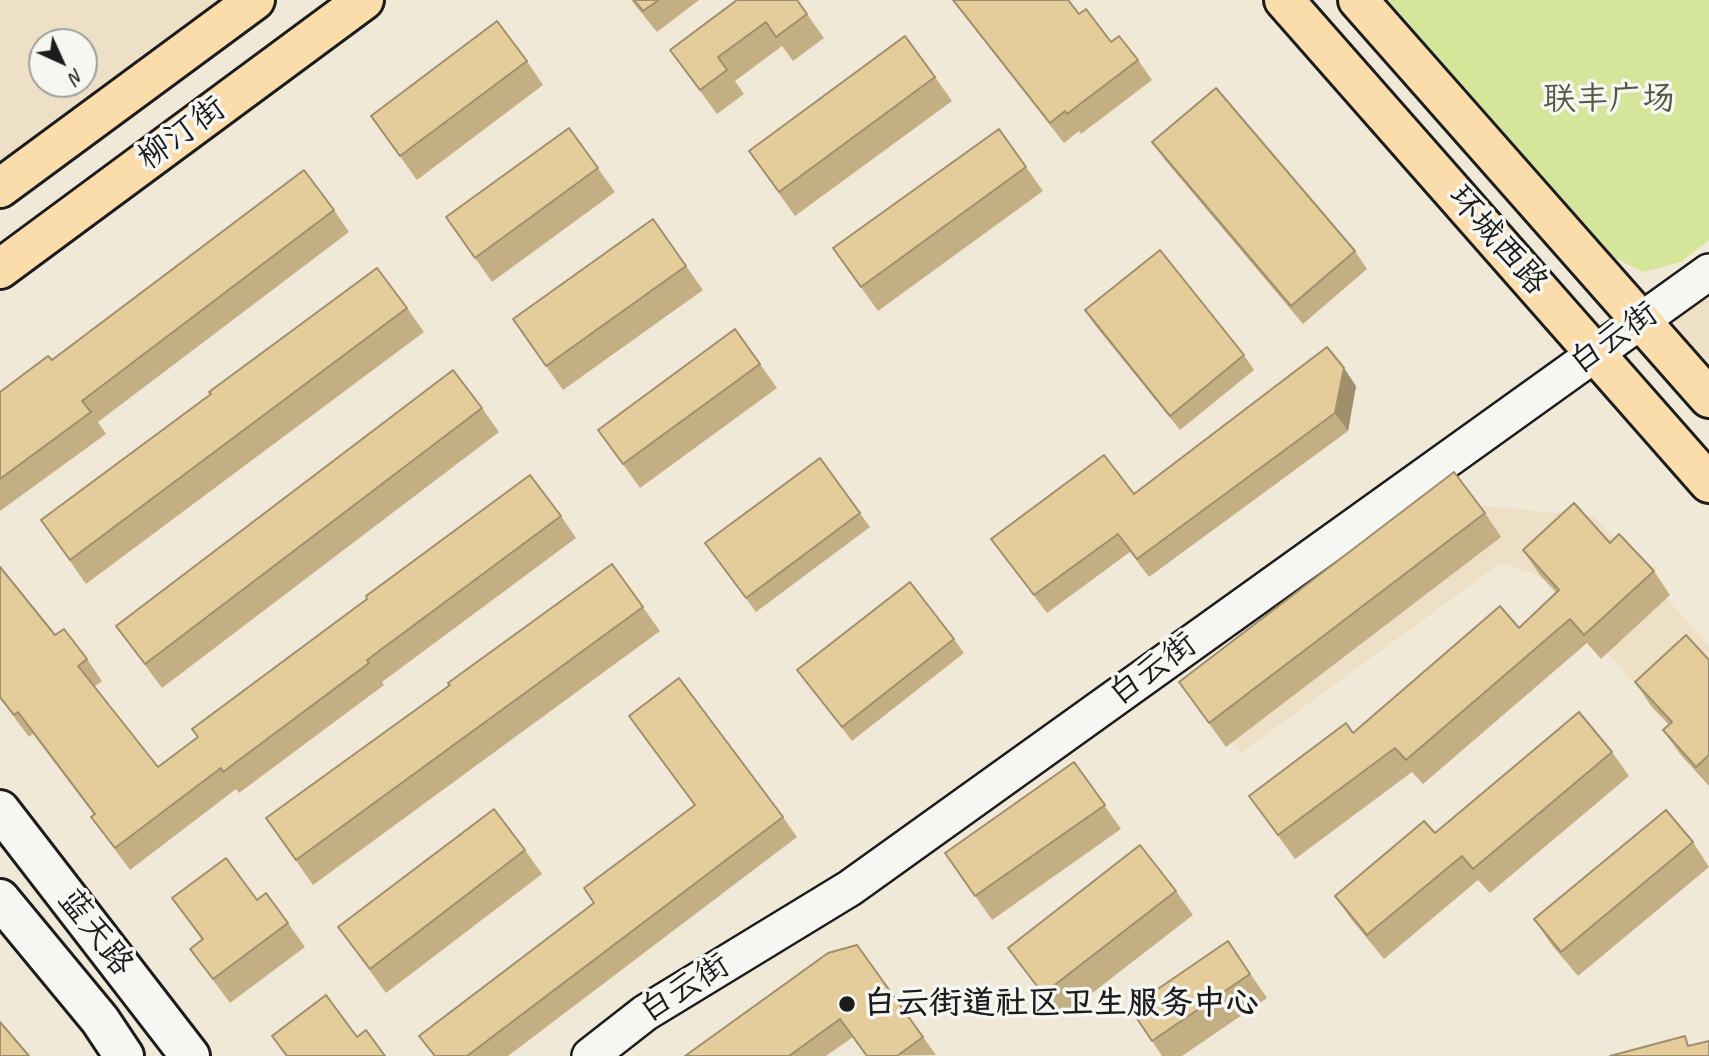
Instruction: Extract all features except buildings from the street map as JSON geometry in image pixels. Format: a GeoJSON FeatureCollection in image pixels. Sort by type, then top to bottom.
{"type":"FeatureCollection","features":[{"type":"Feature","properties":{"kind":"main road","name":"柳汀街"},"geometry":{"type":"LineString","coordinates":[[0,188],[256,0]]}},
{"type":"Feature","properties":{"kind":"main road","name":"柳汀街"},"geometry":{"type":"LineString","coordinates":[[0,269],[364,0]]}},
{"type":"Feature","properties":{"kind":"main road","name":"环城西路"},"geometry":{"type":"LineString","coordinates":[[1284,0],[1709,483]]}},
{"type":"Feature","properties":{"kind":"main road","name":"环城西路"},"geometry":{"type":"LineString","coordinates":[[1357,0],[1709,398]]}},
{"type":"Feature","properties":{"kind":"street","name":"白云街"},"geometry":{"type":"LineString","coordinates":[[590,1056],[645,1013],[850,888],[1709,272]]}},
{"type":"Feature","properties":{"kind":"street","name":"蓝天路"},"geometry":{"type":"LineString","coordinates":[[0,810],[190,1056]]}},
{"type":"Feature","properties":{"kind":"street","name":"蓝天路"},"geometry":{"type":"LineString","coordinates":[[0,899],[100,1020],[124,1056]]}},
{"type":"Feature","properties":{"kind":"shaded area"},"geometry":{"type":"Polygon","coordinates":[[[0,0],[238,0],[0,174],[0,0]]]}},
{"type":"Feature","properties":{"kind":"shaded area"},"geometry":{"type":"Polygon","coordinates":[[[1709,289],[1709,369],[1682,339],[1671,315],[1709,289]]]}},
{"type":"Feature","properties":{"kind":"shaded area"},"geometry":{"type":"Polygon","coordinates":[[[1476,505],[1595,517],[1709,646],[1709,767],[1539,576],[1501,563],[1241,753],[1205,704],[1476,505]]]}},
{"type":"Feature","properties":{"kind":"green space","name":"联丰广场"},"geometry":{"type":"Polygon","coordinates":[[[1388,0],[1709,0],[1709,240],[1681,262],[1643,272],[1615,258],[1388,0]]]}},
{"type":"Feature","properties":{"kind":"place","name":"白云街道社区卫生服务中心"},"geometry":{"type":"Point","coordinates":[847,1004]}}]}
